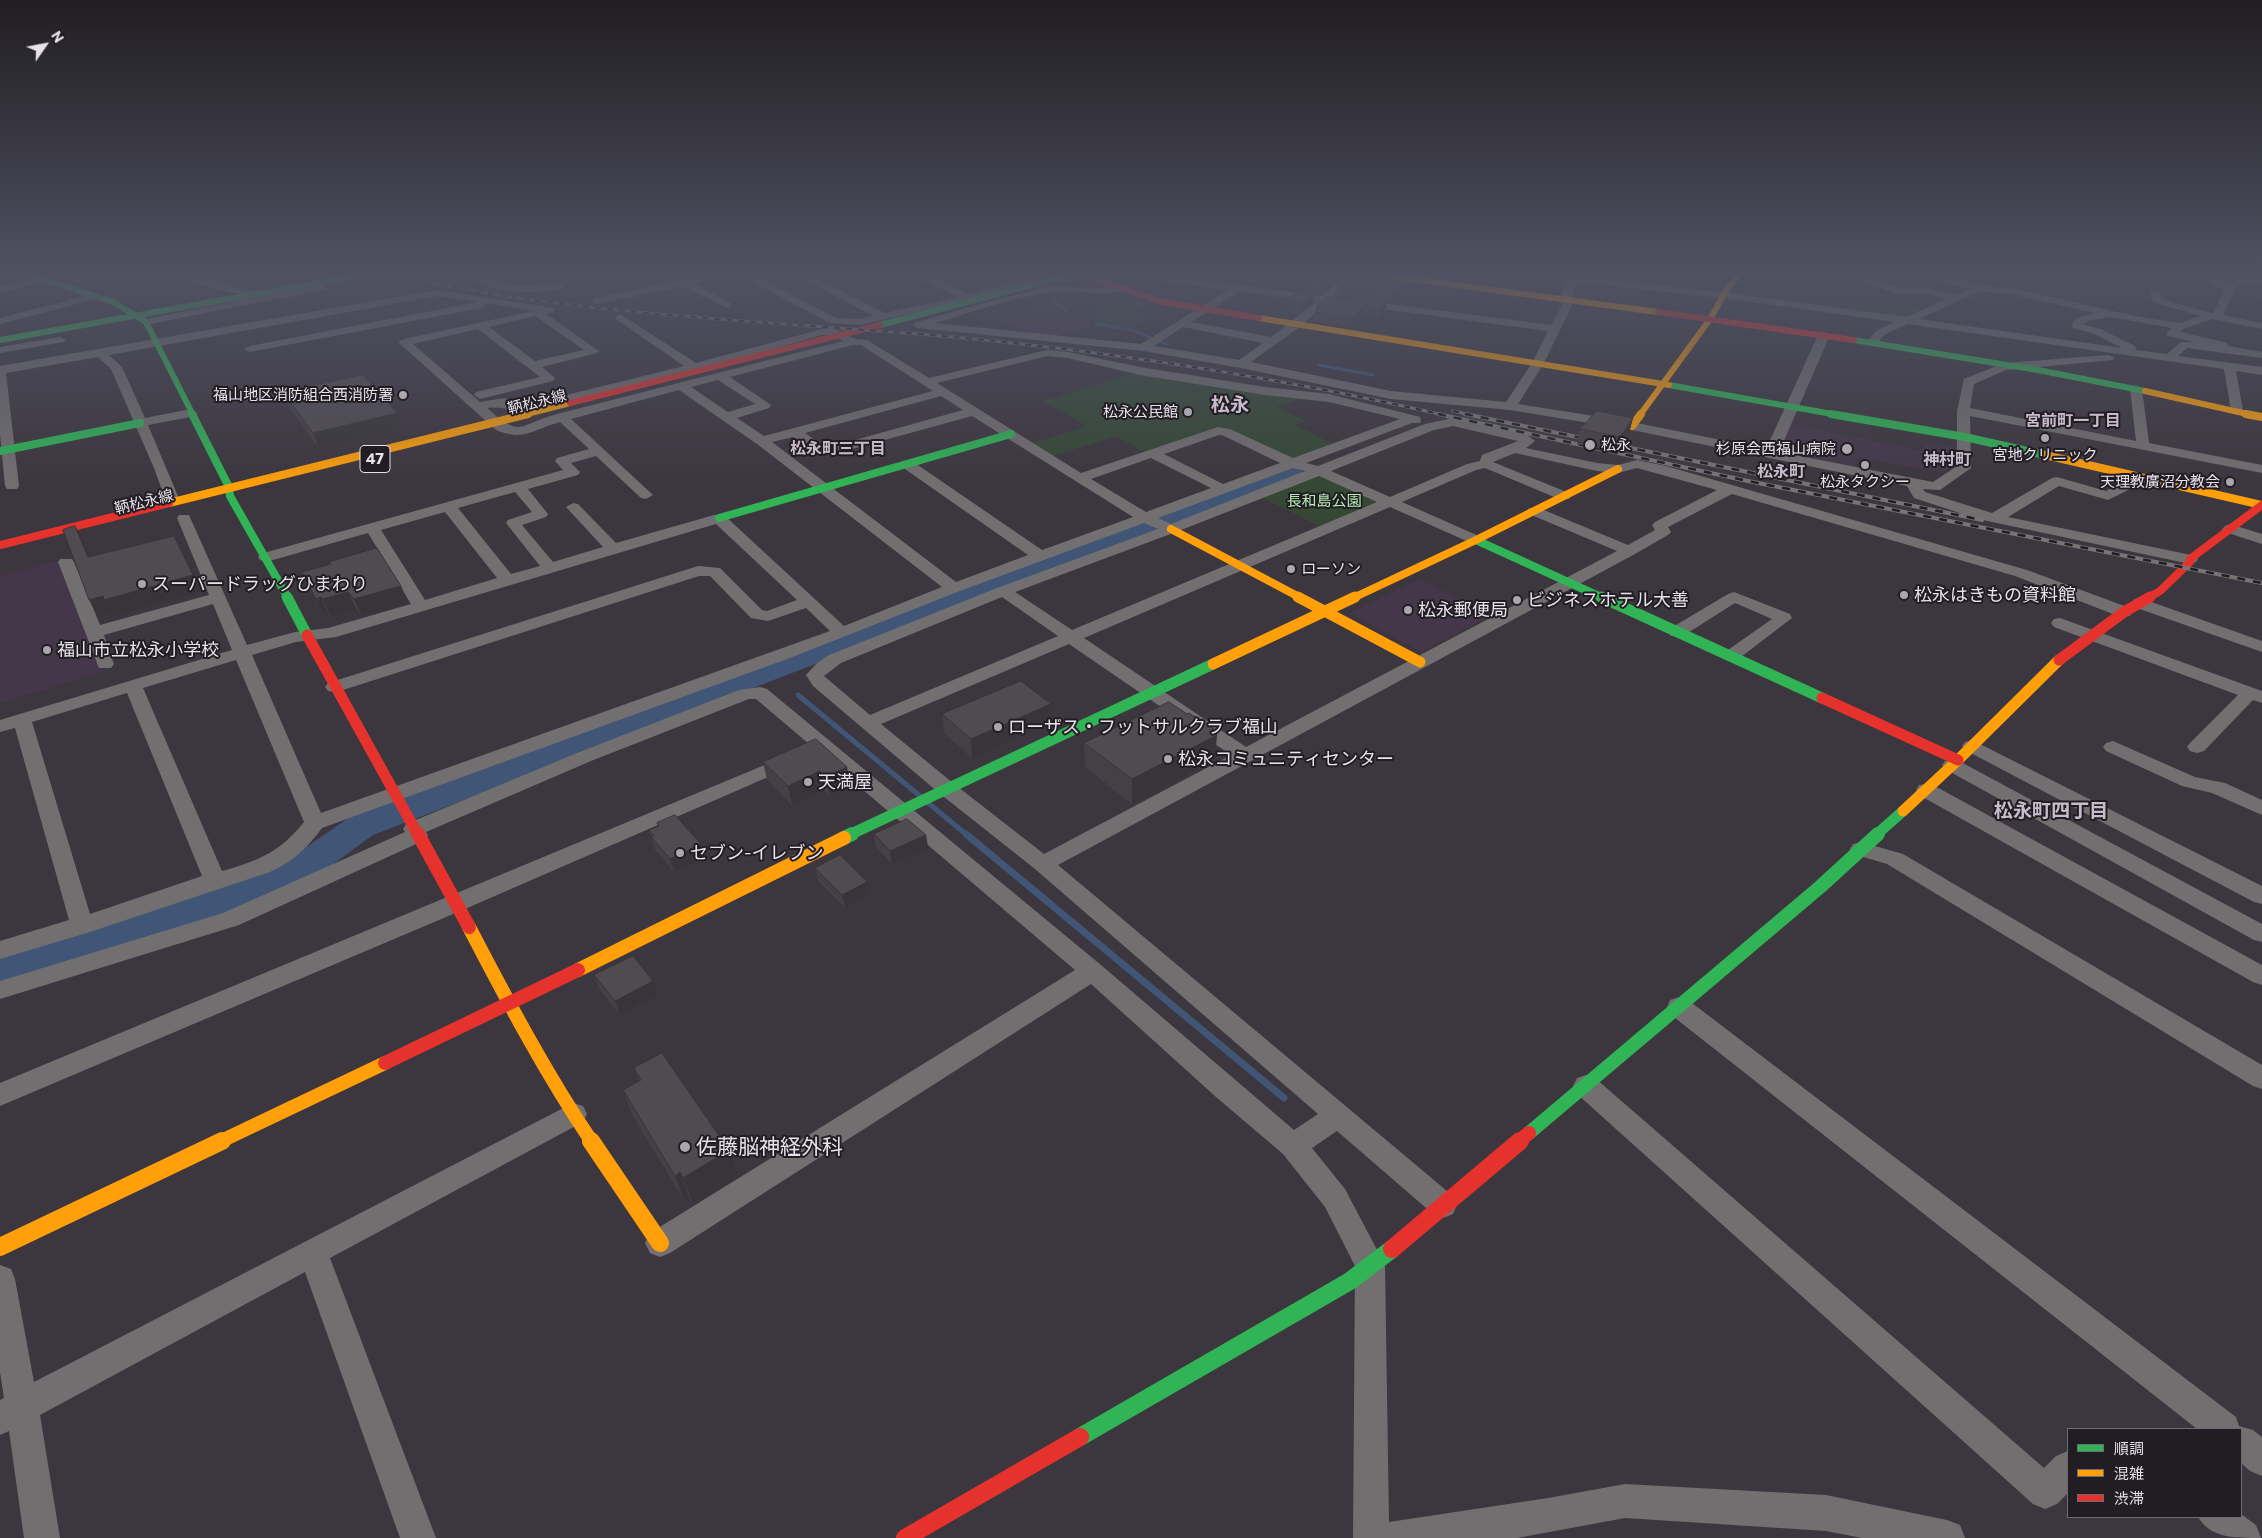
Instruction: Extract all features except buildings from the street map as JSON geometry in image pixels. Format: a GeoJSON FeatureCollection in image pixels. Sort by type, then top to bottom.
{"type":"FeatureCollection","features":[{"type":"Feature","properties":{"kind":"main road"},"geometry":{"type":"LineString","coordinates":[[157,344],[230,492],[334,687],[457,903],[509,1004],[574,1114],[660,1243]]}},
{"type":"Feature","properties":{"kind":"main road","name":"鞆松永線"},"geometry":{"type":"LineString","coordinates":[[0,554],[230,492],[814,344]]}},
{"type":"Feature","properties":{"kind":"main road"},"geometry":{"type":"LineString","coordinates":[[1419,344],[1965,437],[2262,505]]}},
{"type":"Feature","properties":{"kind":"main road"},"geometry":{"type":"LineString","coordinates":[[1632,426],[1691,344]]}},
{"type":"Feature","properties":{"kind":"main road"},"geometry":{"type":"LineString","coordinates":[[1884,344],[2019,365],[2262,417]]}},
{"type":"Feature","properties":{"kind":"main road"},"geometry":{"type":"LineString","coordinates":[[4,450],[140,423]]}},
{"type":"Feature","properties":{"kind":"main road"},"geometry":{"type":"LineString","coordinates":[[719,518],[1011,434]]}},
{"type":"Feature","properties":{"kind":"main road"},"geometry":{"type":"LineString","coordinates":[[0,1247],[509,1004],[904,808],[1476,540],[1618,469]]}},
{"type":"Feature","properties":{"kind":"main road","name":"鞆松永線"},"geometry":{"type":"LineString","coordinates":[[0,544],[173,501],[230,492]]}},
{"type":"Feature","properties":{"kind":"main road"},"geometry":{"type":"LineString","coordinates":[[904,1538],[1350,1281],[1412,1234],[1443,1205],[1586,1086],[1820,886],[1961,757],[2051,666],[2124,612],[2160,591],[2185,567],[2190,559],[2262,505]]}},
{"type":"Feature","properties":{"kind":"main road"},"geometry":{"type":"LineString","coordinates":[[1171,529],[1326,610],[1420,662]]}},
{"type":"Feature","properties":{"kind":"main road"},"geometry":{"type":"LineString","coordinates":[[1476,540],[1677,632],[1961,757]]}},
{"type":"Feature","properties":{"kind":"street"},"geometry":{"type":"LineString","coordinates":[[0,350],[37,344]]}},
{"type":"Feature","properties":{"kind":"street"},"geometry":{"type":"LineString","coordinates":[[12,486],[5,472],[0,371],[153,344]]}},
{"type":"Feature","properties":{"kind":"street"},"geometry":{"type":"LineString","coordinates":[[246,344],[252,352],[291,344]]}},
{"type":"Feature","properties":{"kind":"street"},"geometry":{"type":"LineString","coordinates":[[406,344],[498,424],[512,432],[522,432],[544,422],[562,417],[846,344]]}},
{"type":"Feature","properties":{"kind":"street"},"geometry":{"type":"LineString","coordinates":[[472,402],[550,378],[505,344]]}},
{"type":"Feature","properties":{"kind":"street"},"geometry":{"type":"LineString","coordinates":[[534,365],[593,351],[582,344]]}},
{"type":"Feature","properties":{"kind":"street"},"geometry":{"type":"LineString","coordinates":[[660,344],[694,367]]}},
{"type":"Feature","properties":{"kind":"street"},"geometry":{"type":"LineString","coordinates":[[472,402],[504,402],[518,408],[530,408],[779,344]]}},
{"type":"Feature","properties":{"kind":"street"},"geometry":{"type":"LineString","coordinates":[[866,344],[1145,518],[1171,529]]}},
{"type":"Feature","properties":{"kind":"street"},"geometry":{"type":"LineString","coordinates":[[1102,344],[1143,348],[1241,364],[1391,395],[1510,406],[1632,426],[1935,487],[1964,468],[1965,437],[1963,411],[1968,382],[2004,367],[2141,355]]}},
{"type":"Feature","properties":{"kind":"street"},"geometry":{"type":"LineString","coordinates":[[1143,348],[1150,344]]}},
{"type":"Feature","properties":{"kind":"street"},"geometry":{"type":"LineString","coordinates":[[1241,364],[1268,344]]}},
{"type":"Feature","properties":{"kind":"street"},"geometry":{"type":"LineString","coordinates":[[1510,406],[1538,363],[1548,344]]}},
{"type":"Feature","properties":{"kind":"street"},"geometry":{"type":"LineString","coordinates":[[1772,454],[1791,406],[1820,344]]}},
{"type":"Feature","properties":{"kind":"street"},"geometry":{"type":"LineString","coordinates":[[2064,344],[2262,371]]}},
{"type":"Feature","properties":{"kind":"street"},"geometry":{"type":"LineString","coordinates":[[2123,344],[2142,353],[2141,355]]}},
{"type":"Feature","properties":{"kind":"street"},"geometry":{"type":"LineString","coordinates":[[2169,358],[2185,344],[2262,355]]}},
{"type":"Feature","properties":{"kind":"street"},"geometry":{"type":"LineString","coordinates":[[2217,344],[2223,345],[2222,348]]}},
{"type":"Feature","properties":{"kind":"street"},"geometry":{"type":"LineString","coordinates":[[100,353],[116,368],[161,468],[173,501]]}},
{"type":"Feature","properties":{"kind":"street"},"geometry":{"type":"LineString","coordinates":[[928,382],[1046,353],[1068,355],[1145,372],[1329,398],[1412,419],[1430,427]]}},
{"type":"Feature","properties":{"kind":"street"},"geometry":{"type":"LineString","coordinates":[[989,376],[1068,355]]}},
{"type":"Feature","properties":{"kind":"street"},"geometry":{"type":"LineString","coordinates":[[2229,366],[2237,412]]}},
{"type":"Feature","properties":{"kind":"street"},"geometry":{"type":"LineString","coordinates":[[720,376],[765,405],[726,417]]}},
{"type":"Feature","properties":{"kind":"street"},"geometry":{"type":"LineString","coordinates":[[681,386],[762,441],[822,489],[954,588]]}},
{"type":"Feature","properties":{"kind":"street"},"geometry":{"type":"LineString","coordinates":[[2136,389],[2143,444]]}},
{"type":"Feature","properties":{"kind":"street"},"geometry":{"type":"LineString","coordinates":[[762,441],[943,392]]}},
{"type":"Feature","properties":{"kind":"street"},"geometry":{"type":"LineString","coordinates":[[795,432],[822,451],[830,451],[974,411]]}},
{"type":"Feature","properties":{"kind":"street"},"geometry":{"type":"LineString","coordinates":[[1963,411],[2262,468]]}},
{"type":"Feature","properties":{"kind":"street"},"geometry":{"type":"LineString","coordinates":[[140,423],[191,413]]}},
{"type":"Feature","properties":{"kind":"street"},"geometry":{"type":"LineString","coordinates":[[562,417],[646,495]]}},
{"type":"Feature","properties":{"kind":"street"},"geometry":{"type":"LineString","coordinates":[[0,950],[82,926],[215,880],[244,872],[280,858],[304,837],[315,823],[398,798],[909,607],[954,588],[1412,419]]}},
{"type":"Feature","properties":{"kind":"street"},"geometry":{"type":"LineString","coordinates":[[1443,1205],[1043,864],[940,791],[868,723],[818,682],[815,675],[835,659],[1004,591],[1171,529],[1430,427],[1453,422],[1521,437],[1528,441],[1514,449],[1487,458],[1486,464]]}},
{"type":"Feature","properties":{"kind":"street"},"geometry":{"type":"LineString","coordinates":[[1080,478],[1218,431],[1225,432],[1292,463],[1320,471],[1476,540]]}},
{"type":"Feature","properties":{"kind":"street"},"geometry":{"type":"LineString","coordinates":[[1514,449],[1597,467],[1618,469],[1637,464],[1730,488],[2020,573],[2124,612]]}},
{"type":"Feature","properties":{"kind":"street"},"geometry":{"type":"LineString","coordinates":[[266,558],[573,472],[562,460],[598,451]]}},
{"type":"Feature","properties":{"kind":"street"},"geometry":{"type":"LineString","coordinates":[[1153,454],[1222,489]]}},
{"type":"Feature","properties":{"kind":"street"},"geometry":{"type":"LineString","coordinates":[[907,464],[1040,556]]}},
{"type":"Feature","properties":{"kind":"street"},"geometry":{"type":"LineString","coordinates":[[868,723],[1472,467],[1486,464],[1564,496]]}},
{"type":"Feature","properties":{"kind":"street"},"geometry":{"type":"LineString","coordinates":[[1995,518],[2057,481],[2108,496],[2142,477]]}},
{"type":"Feature","properties":{"kind":"street"},"geometry":{"type":"LineString","coordinates":[[1914,484],[1919,495],[1995,518],[2190,559]]}},
{"type":"Feature","properties":{"kind":"street"},"geometry":{"type":"LineString","coordinates":[[519,488],[541,514],[513,523],[550,568]]}},
{"type":"Feature","properties":{"kind":"street"},"geometry":{"type":"LineString","coordinates":[[1043,864],[1244,755],[1570,583],[1663,532],[1660,525],[1730,488]]}},
{"type":"Feature","properties":{"kind":"street"},"geometry":{"type":"LineString","coordinates":[[448,506],[507,580]]}},
{"type":"Feature","properties":{"kind":"street"},"geometry":{"type":"LineString","coordinates":[[573,507],[613,549]]}},
{"type":"Feature","properties":{"kind":"street"},"geometry":{"type":"LineString","coordinates":[[1534,511],[1629,550]]}},
{"type":"Feature","properties":{"kind":"street"},"geometry":{"type":"LineString","coordinates":[[184,518],[315,823]]}},
{"type":"Feature","properties":{"kind":"street"},"geometry":{"type":"LineString","coordinates":[[0,726],[243,652],[307,635],[330,633],[719,518],[842,632]]}},
{"type":"Feature","properties":{"kind":"street"},"geometry":{"type":"LineString","coordinates":[[372,528],[420,606]]}},
{"type":"Feature","properties":{"kind":"street"},"geometry":{"type":"LineString","coordinates":[[2230,529],[2262,539]]}},
{"type":"Feature","properties":{"kind":"street"},"geometry":{"type":"LineString","coordinates":[[66,562],[94,632],[104,664]]}},
{"type":"Feature","properties":{"kind":"street"},"geometry":{"type":"LineString","coordinates":[[334,687],[698,571],[714,571],[758,614],[768,616],[808,602]]}},
{"type":"Feature","properties":{"kind":"street"},"geometry":{"type":"LineString","coordinates":[[1004,591],[1244,755]]}},
{"type":"Feature","properties":{"kind":"street"},"geometry":{"type":"LineString","coordinates":[[94,632],[219,597]]}},
{"type":"Feature","properties":{"kind":"street"},"geometry":{"type":"LineString","coordinates":[[1677,632],[1734,597],[1784,618],[1731,656]]}},
{"type":"Feature","properties":{"kind":"street"},"geometry":{"type":"LineString","coordinates":[[2087,598],[2056,627],[2094,634],[2256,695],[2197,747]]}},
{"type":"Feature","properties":{"kind":"street"},"geometry":{"type":"LineString","coordinates":[[2140,603],[2262,647]]}},
{"type":"Feature","properties":{"kind":"street"},"geometry":{"type":"LineString","coordinates":[[133,685],[215,880]]}},
{"type":"Feature","properties":{"kind":"street"},"geometry":{"type":"LineString","coordinates":[[0,990],[231,919],[414,829],[584,757],[746,694],[760,693],[823,747],[904,808],[1092,971],[1225,1090],[1293,1146],[1335,1198],[1370,1265],[1371,1538]]}},
{"type":"Feature","properties":{"kind":"street"},"geometry":{"type":"LineString","coordinates":[[22,720],[82,926]]}},
{"type":"Feature","properties":{"kind":"street"},"geometry":{"type":"LineString","coordinates":[[0,1094],[457,903],[823,747]]}},
{"type":"Feature","properties":{"kind":"street"},"geometry":{"type":"LineString","coordinates":[[2112,747],[2189,782],[2218,788],[2262,808]]}},
{"type":"Feature","properties":{"kind":"street"},"geometry":{"type":"LineString","coordinates":[[1961,757],[2262,896]]}},
{"type":"Feature","properties":{"kind":"street"},"geometry":{"type":"LineString","coordinates":[[1961,757],[2262,934]]}},
{"type":"Feature","properties":{"kind":"street"},"geometry":{"type":"LineString","coordinates":[[1926,790],[2262,976]]}},
{"type":"Feature","properties":{"kind":"street"},"geometry":{"type":"LineString","coordinates":[[1861,848],[1895,859],[2262,1078]]}},
{"type":"Feature","properties":{"kind":"street"},"geometry":{"type":"LineString","coordinates":[[660,1243],[1092,971]]}},
{"type":"Feature","properties":{"kind":"street"},"geometry":{"type":"LineString","coordinates":[[1679,1007],[2223,1428]]}},
{"type":"Feature","properties":{"kind":"street"},"geometry":{"type":"LineString","coordinates":[[1586,1086],[2046,1492],[2067,1469]]}},
{"type":"Feature","properties":{"kind":"street"},"geometry":{"type":"LineString","coordinates":[[11,1412],[574,1114]]}},
{"type":"Feature","properties":{"kind":"street"},"geometry":{"type":"LineString","coordinates":[[1293,1146],[1337,1116]]}},
{"type":"Feature","properties":{"kind":"street"},"geometry":{"type":"LineString","coordinates":[[313,1252],[418,1538]]}},
{"type":"Feature","properties":{"kind":"street"},"geometry":{"type":"LineString","coordinates":[[0,1279],[11,1412],[42,1538]]}},
{"type":"Feature","properties":{"kind":"street"},"geometry":{"type":"LineString","coordinates":[[2242,1443],[2262,1459]]}},
{"type":"Feature","properties":{"kind":"street"},"geometry":{"type":"LineString","coordinates":[[1392,1538],[1548,1516],[1625,1501],[1826,1513],[1946,1538]]}},
{"type":"Feature","properties":{"kind":"street"},"geometry":{"type":"LineString","coordinates":[[2217,1518],[2243,1538]]}},
{"type":"Feature","properties":{"kind":"shaded area","name":"杉原会西福山病院"},"geometry":{"type":"Polygon","coordinates":[[[1789,424],[1923,451],[1925,442],[1960,448],[1958,467],[1944,472],[1857,458],[1853,467],[1777,452],[1789,424]]]}},
{"type":"Feature","properties":{"kind":"shaded area","name":"福山市立松永小学校"},"geometry":{"type":"Polygon","coordinates":[[[61,560],[102,672],[0,703],[0,576],[61,560]]]}},
{"type":"Feature","properties":{"kind":"shaded area"},"geometry":{"type":"Polygon","coordinates":[[[1420,579],[1492,615],[1421,652],[1349,613],[1420,579]]]}},
{"type":"Feature","properties":{"kind":"green space"},"geometry":{"type":"Polygon","coordinates":[[[1137,372],[1308,396],[1276,407],[1306,421],[1295,425],[1333,444],[1291,459],[1222,427],[1146,453],[1116,436],[1053,456],[1033,443],[1087,426],[1043,401],[1137,372]]]}},
{"type":"Feature","properties":{"kind":"green space","name":"長和島公園"},"geometry":{"type":"Polygon","coordinates":[[[1321,474],[1384,501],[1323,528],[1263,498],[1321,474]]]}},
{"type":"Feature","properties":{"kind":"waterway"},"geometry":{"type":"LineString","coordinates":[[1319,365],[1373,375]]}},
{"type":"Feature","properties":{"kind":"waterway"},"geometry":{"type":"LineString","coordinates":[[0,971],[198,909],[260,887],[305,866],[360,827],[1291,472]]}},
{"type":"Feature","properties":{"kind":"waterway"},"geometry":{"type":"LineString","coordinates":[[798,695],[920,796]]}},
{"type":"Feature","properties":{"kind":"waterway"},"geometry":{"type":"LineString","coordinates":[[927,802],[967,835]]}},
{"type":"Feature","properties":{"kind":"waterway"},"geometry":{"type":"LineString","coordinates":[[966,834],[1284,1098]]}},
{"type":"Feature","properties":{"kind":"railway"},"geometry":{"type":"LineString","coordinates":[[1024,344],[1146,360],[1266,379],[1444,415]]}},
{"type":"Feature","properties":{"kind":"railway"},"geometry":{"type":"LineString","coordinates":[[1453,411],[1471,415]]}},
{"type":"Feature","properties":{"kind":"railway"},"geometry":{"type":"LineString","coordinates":[[1438,414],[1743,480],[2262,583]]}},
{"type":"Feature","properties":{"kind":"railway"},"geometry":{"type":"LineString","coordinates":[[1465,414],[1982,520]]}},
{"type":"Feature","properties":{"kind":"traffic: fast"},"geometry":{"type":"LineString","coordinates":[[157,344],[229,487],[230,496],[266,557],[307,635]]}},
{"type":"Feature","properties":{"kind":"traffic: fast"},"geometry":{"type":"LineString","coordinates":[[1877,344],[2038,370],[2145,391]]}},
{"type":"Feature","properties":{"kind":"traffic: fast"},"geometry":{"type":"LineString","coordinates":[[1669,385],[1965,437],[2045,455]]}},
{"type":"Feature","properties":{"kind":"traffic: fast"},"geometry":{"type":"LineString","coordinates":[[0,451],[140,423]]}},
{"type":"Feature","properties":{"kind":"traffic: fast"},"geometry":{"type":"LineString","coordinates":[[719,518],[1011,434]]}},
{"type":"Feature","properties":{"kind":"traffic: fast"},"geometry":{"type":"LineString","coordinates":[[1476,540],[1822,698]]}},
{"type":"Feature","properties":{"kind":"traffic: fast"},"geometry":{"type":"LineString","coordinates":[[844,838],[1213,664]]}},
{"type":"Feature","properties":{"kind":"traffic: fast"},"geometry":{"type":"LineString","coordinates":[[1529,1133],[1820,887],[1903,811]]}},
{"type":"Feature","properties":{"kind":"traffic: fast"},"geometry":{"type":"LineString","coordinates":[[1080,1437],[1350,1281],[1392,1249]]}},
{"type":"Feature","properties":{"kind":"traffic: slow"},"geometry":{"type":"LineString","coordinates":[[1417,344],[1669,385]]}},
{"type":"Feature","properties":{"kind":"traffic: slow"},"geometry":{"type":"LineString","coordinates":[[1632,426],[1692,344]]}},
{"type":"Feature","properties":{"kind":"traffic: slow"},"geometry":{"type":"LineString","coordinates":[[2145,391],[2262,417]]}},
{"type":"Feature","properties":{"kind":"traffic: slow"},"geometry":{"type":"LineString","coordinates":[[169,503],[570,403]]}},
{"type":"Feature","properties":{"kind":"traffic: slow"},"geometry":{"type":"LineString","coordinates":[[2045,455],[2262,505]]}},
{"type":"Feature","properties":{"kind":"traffic: slow"},"geometry":{"type":"LineString","coordinates":[[1213,664],[1476,540],[1618,469]]}},
{"type":"Feature","properties":{"kind":"traffic: slow"},"geometry":{"type":"LineString","coordinates":[[1171,529],[1420,662]]}},
{"type":"Feature","properties":{"kind":"traffic: slow"},"geometry":{"type":"LineString","coordinates":[[1903,811],[1958,760],[2059,660]]}},
{"type":"Feature","properties":{"kind":"traffic: slow"},"geometry":{"type":"LineString","coordinates":[[578,970],[844,838]]}},
{"type":"Feature","properties":{"kind":"traffic: slow"},"geometry":{"type":"LineString","coordinates":[[469,927],[509,1004],[573,1114],[660,1243]]}},
{"type":"Feature","properties":{"kind":"traffic: slow"},"geometry":{"type":"LineString","coordinates":[[0,1247],[385,1063]]}},
{"type":"Feature","properties":{"kind":"traffic: jam"},"geometry":{"type":"LineString","coordinates":[[570,403],[805,344]]}},
{"type":"Feature","properties":{"kind":"traffic: jam"},"geometry":{"type":"LineString","coordinates":[[0,545],[169,503]]}},
{"type":"Feature","properties":{"kind":"traffic: jam"},"geometry":{"type":"LineString","coordinates":[[2059,660],[2124,612],[2160,591],[2190,562],[2190,559],[2262,505]]}},
{"type":"Feature","properties":{"kind":"traffic: jam"},"geometry":{"type":"LineString","coordinates":[[307,635],[469,927]]}},
{"type":"Feature","properties":{"kind":"traffic: jam"},"geometry":{"type":"LineString","coordinates":[[1822,698],[1958,760]]}},
{"type":"Feature","properties":{"kind":"traffic: jam"},"geometry":{"type":"LineString","coordinates":[[385,1063],[578,970]]}},
{"type":"Feature","properties":{"kind":"traffic: jam"},"geometry":{"type":"LineString","coordinates":[[1392,1249],[1529,1133]]}},
{"type":"Feature","properties":{"kind":"traffic: jam"},"geometry":{"type":"LineString","coordinates":[[905,1538],[1080,1437]]}},
{"type":"Feature","properties":{"kind":"place","name":"福山地区消防組合西消防署"},"geometry":{"type":"Point","coordinates":[403,395]}},
{"type":"Feature","properties":{"kind":"place","name":"松永公民館"},"geometry":{"type":"Point","coordinates":[1188,412]}},
{"type":"Feature","properties":{"kind":"place","name":"宮地クリニック"},"geometry":{"type":"Point","coordinates":[2045,438]}},
{"type":"Feature","properties":{"kind":"place","name":"松永"},"geometry":{"type":"Point","coordinates":[1590,445]}},
{"type":"Feature","properties":{"kind":"place","name":"杉原会西福山病院"},"geometry":{"type":"Point","coordinates":[1847,449]}},
{"type":"Feature","properties":{"kind":"place","name":"松永タクシー"},"geometry":{"type":"Point","coordinates":[1865,465]}},
{"type":"Feature","properties":{"kind":"place","name":"天理教廣沼分教会"},"geometry":{"type":"Point","coordinates":[2230,482]}},
{"type":"Feature","properties":{"kind":"place","name":"ローソン"},"geometry":{"type":"Point","coordinates":[1291,569]}},
{"type":"Feature","properties":{"kind":"place","name":"スーパードラッグひまわり"},"geometry":{"type":"Point","coordinates":[142,584]}},
{"type":"Feature","properties":{"kind":"place","name":"松永はきもの資料館"},"geometry":{"type":"Point","coordinates":[1904,595]}},
{"type":"Feature","properties":{"kind":"place","name":"ビジネスホテル大善"},"geometry":{"type":"Point","coordinates":[1517,600]}},
{"type":"Feature","properties":{"kind":"place","name":"松永郵便局"},"geometry":{"type":"Point","coordinates":[1408,610]}},
{"type":"Feature","properties":{"kind":"place","name":"福山市立松永小学校"},"geometry":{"type":"Point","coordinates":[47,650]}},
{"type":"Feature","properties":{"kind":"place","name":"ローザス・フットサルクラブ福山"},"geometry":{"type":"Point","coordinates":[998,727]}},
{"type":"Feature","properties":{"kind":"place","name":"松永コミュニティセンター"},"geometry":{"type":"Point","coordinates":[1168,759]}},
{"type":"Feature","properties":{"kind":"place","name":"天満屋"},"geometry":{"type":"Point","coordinates":[808,782]}},
{"type":"Feature","properties":{"kind":"place","name":"セブン-イレブン"},"geometry":{"type":"Point","coordinates":[680,853]}},
{"type":"Feature","properties":{"kind":"place","name":"佐藤脳神経外科"},"geometry":{"type":"Point","coordinates":[685,1147]}},
{"type":"Feature","properties":{"kind":"district","name":"松永"},"geometry":{"type":"Point","coordinates":[1230,405]}},
{"type":"Feature","properties":{"kind":"district","name":"宮前町一丁目"},"geometry":{"type":"Point","coordinates":[2073,421]}},
{"type":"Feature","properties":{"kind":"district","name":"松永町三丁目"},"geometry":{"type":"Point","coordinates":[838,449]}},
{"type":"Feature","properties":{"kind":"district","name":"神村町"},"geometry":{"type":"Point","coordinates":[1947,460]}},
{"type":"Feature","properties":{"kind":"district","name":"松永町"},"geometry":{"type":"Point","coordinates":[1781,472]}},
{"type":"Feature","properties":{"kind":"district","name":"松永町四丁目"},"geometry":{"type":"Point","coordinates":[2051,811]}}]}
